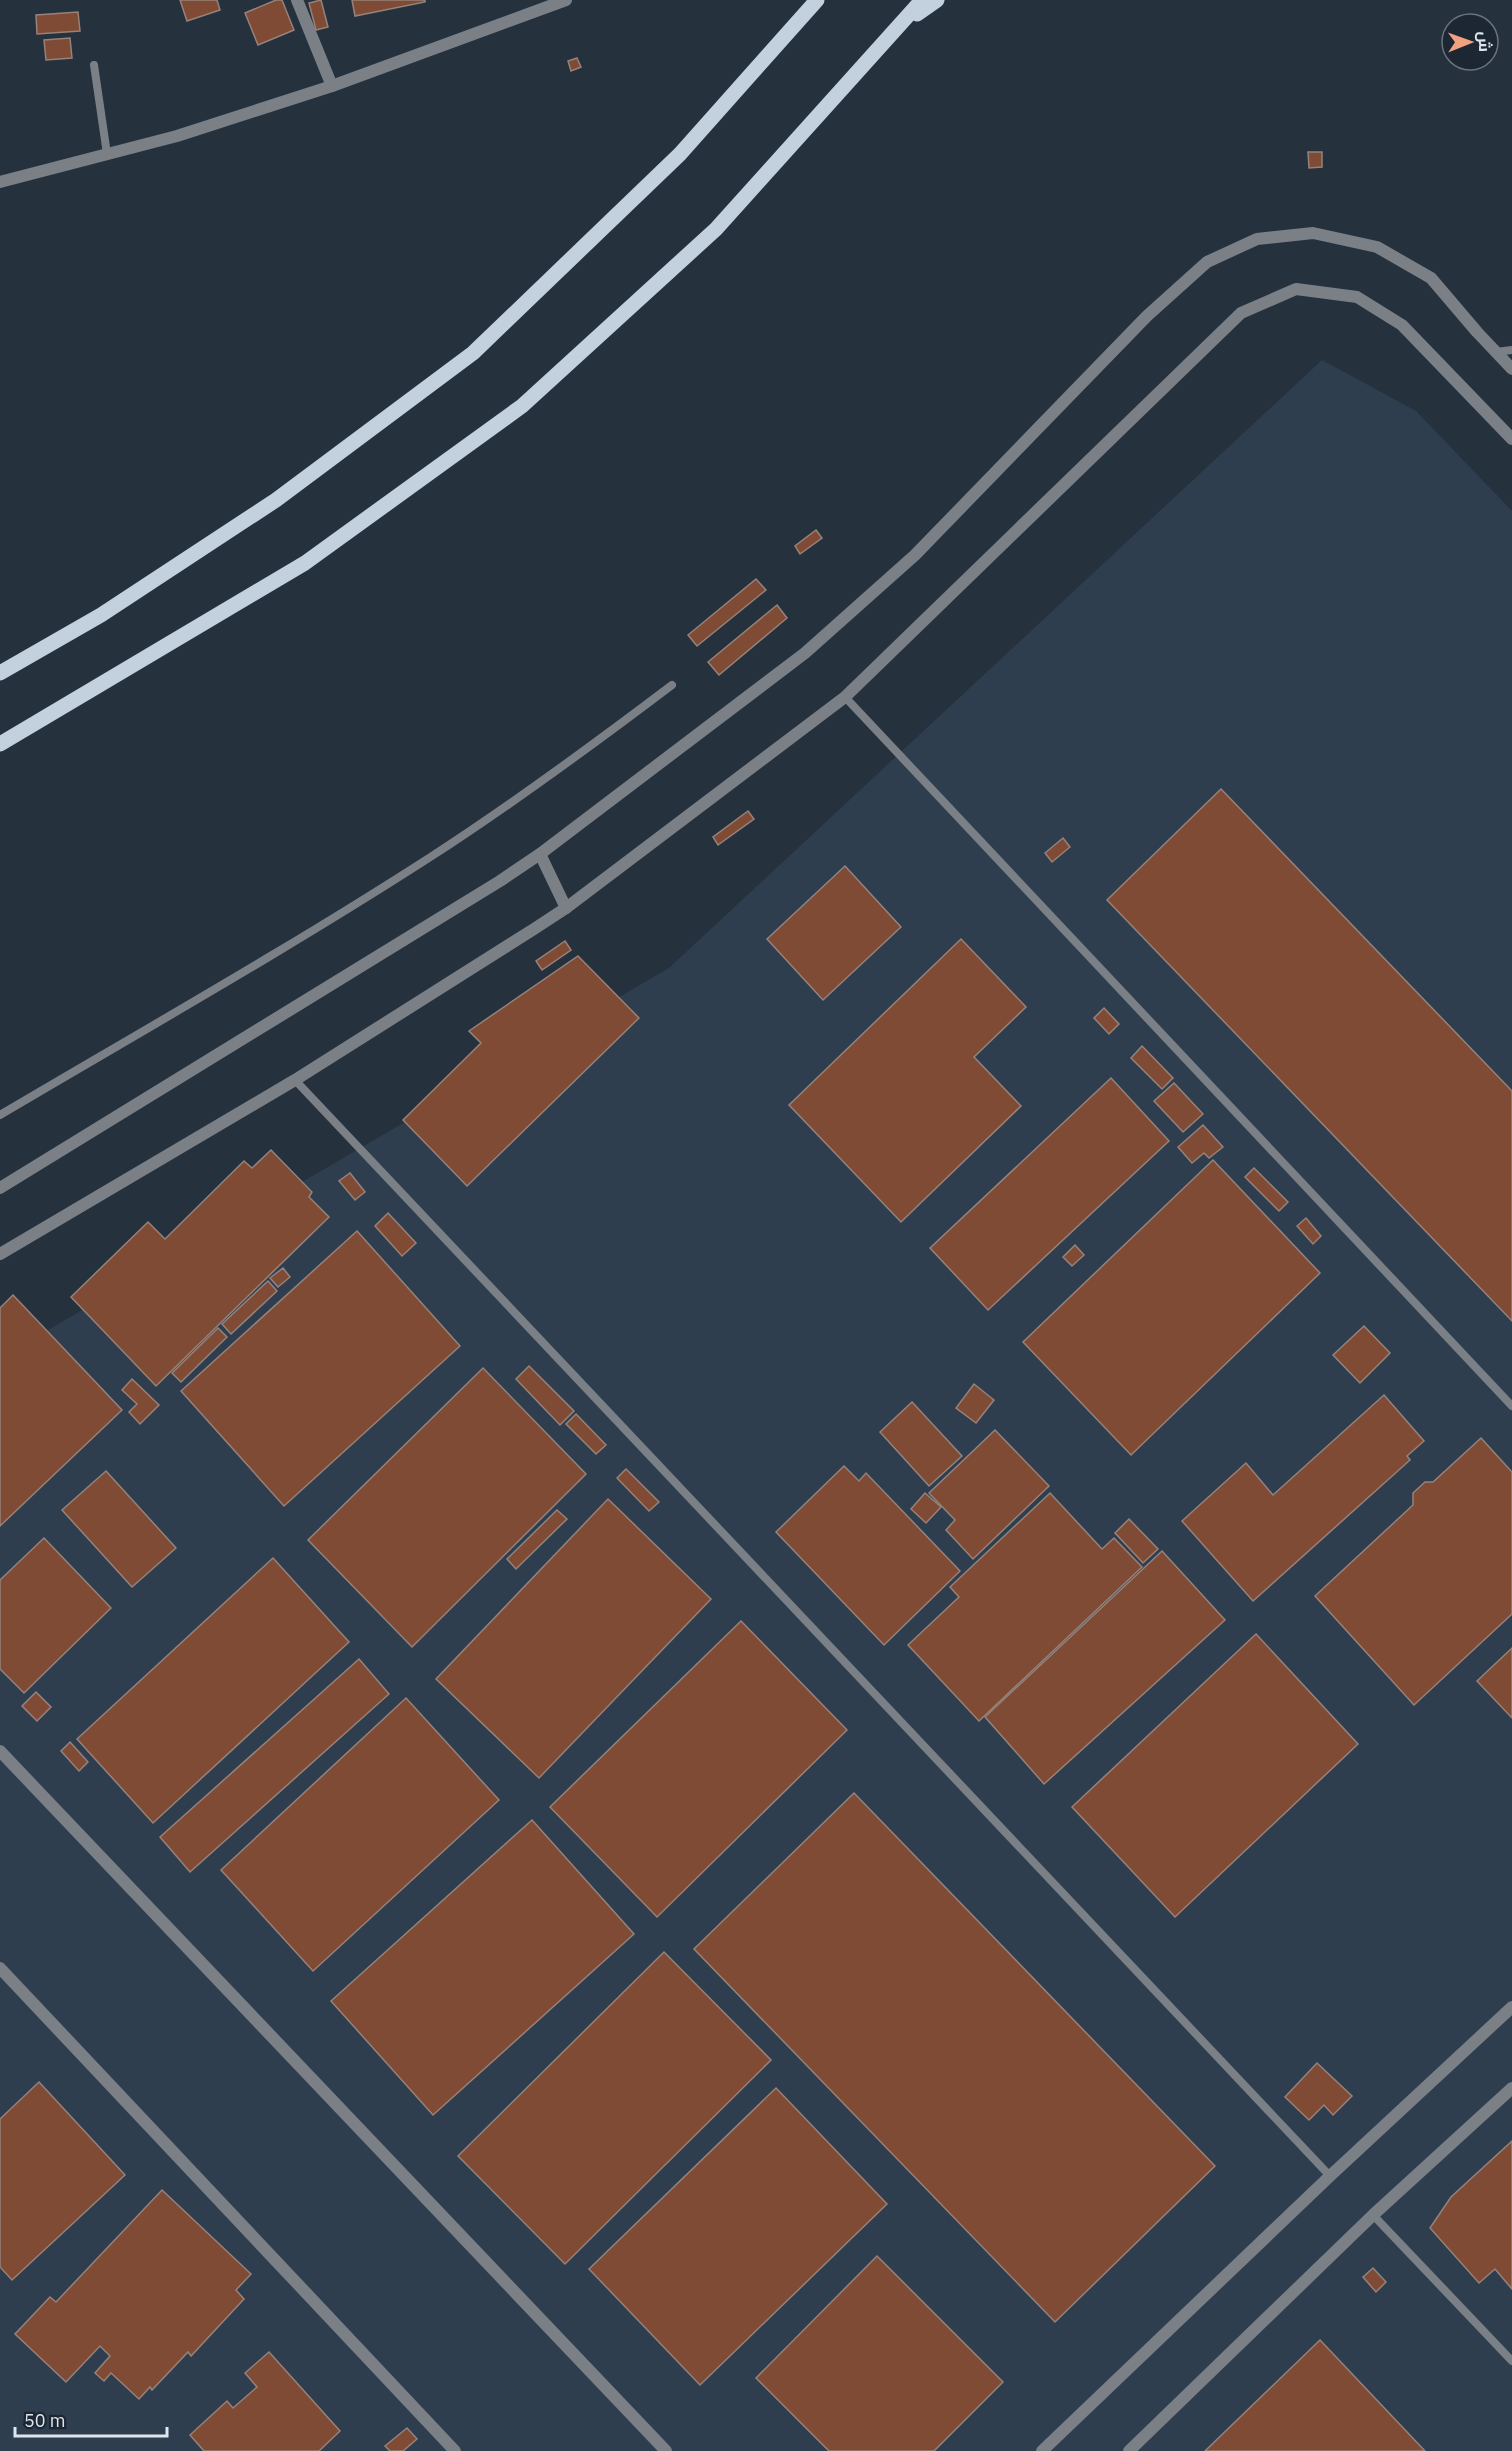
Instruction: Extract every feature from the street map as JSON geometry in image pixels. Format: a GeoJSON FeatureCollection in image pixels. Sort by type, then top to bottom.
{"type":"FeatureCollection","features":[{"type":"Feature","properties":{"kind":"main road"},"geometry":{"type":"LineString","coordinates":[[0,673],[101,615],[276,500],[473,353],[680,154],[817,0]]}},
{"type":"Feature","properties":{"kind":"main road"},"geometry":{"type":"LineString","coordinates":[[0,744],[305,563],[522,406],[716,229],[922,0]]}},
{"type":"Feature","properties":{"kind":"main road"},"geometry":{"type":"LineString","coordinates":[[896,30],[937,0]]}},
{"type":"Feature","properties":{"kind":"street"},"geometry":{"type":"LineString","coordinates":[[297,0],[332,86]]}},
{"type":"Feature","properties":{"kind":"street"},"geometry":{"type":"LineString","coordinates":[[0,182],[177,136],[332,86],[566,0]]}},
{"type":"Feature","properties":{"kind":"street"},"geometry":{"type":"LineString","coordinates":[[0,1188],[500,881],[540,854],[805,653],[915,555],[1147,316],[1207,262],[1257,238],[1313,233],[1377,246],[1431,278],[1512,369]]}},
{"type":"Feature","properties":{"kind":"street"},"geometry":{"type":"LineString","coordinates":[[0,1254],[295,1080],[566,908],[845,697],[1241,313],[1296,289],[1357,297],[1402,325],[1512,439]]}},
{"type":"Feature","properties":{"kind":"street"},"geometry":{"type":"LineString","coordinates":[[540,854],[566,908]]}},
{"type":"Feature","properties":{"kind":"street"},"geometry":{"type":"LineString","coordinates":[[0,1751],[666,2451]]}},
{"type":"Feature","properties":{"kind":"street"},"geometry":{"type":"LineString","coordinates":[[0,1968],[455,2451]]}},
{"type":"Feature","properties":{"kind":"street"},"geometry":{"type":"LineString","coordinates":[[1042,2451],[1330,2176],[1512,2007]]}},
{"type":"Feature","properties":{"kind":"street"},"geometry":{"type":"LineString","coordinates":[[1129,2451],[1373,2214],[1512,2088]]}},
{"type":"Feature","properties":{"kind":"lane"},"geometry":{"type":"LineString","coordinates":[[94,64],[107,154]]}},
{"type":"Feature","properties":{"kind":"lane"},"geometry":{"type":"LineString","coordinates":[[1496,352],[1512,350]]}},
{"type":"Feature","properties":{"kind":"lane"},"geometry":{"type":"LineString","coordinates":[[0,1115],[351,908],[514,801],[672,685]]}},
{"type":"Feature","properties":{"kind":"lane"},"geometry":{"type":"LineString","coordinates":[[845,697],[1512,1406]]}},
{"type":"Feature","properties":{"kind":"lane"},"geometry":{"type":"LineString","coordinates":[[295,1080],[1330,2176]]}},
{"type":"Feature","properties":{"kind":"lane"},"geometry":{"type":"LineString","coordinates":[[1373,2214],[1512,2361]]}},
{"type":"Feature","properties":{"kind":"shaded area"},"geometry":{"type":"Polygon","coordinates":[[[1322,360],[1416,411],[1512,511],[1512,2451],[0,2451],[0,1358],[669,968],[1322,360]]]}},
{"type":"Feature","properties":{"kind":"building"},"geometry":{"type":"Polygon","coordinates":[[[180,0],[217,0],[220,10],[187,21],[180,0]]]}},
{"type":"Feature","properties":{"kind":"building"},"geometry":{"type":"Polygon","coordinates":[[[276,0],[282,0],[294,30],[258,45],[245,13],[276,0]]]}},
{"type":"Feature","properties":{"kind":"building"},"geometry":{"type":"Polygon","coordinates":[[[321,0],[328,27],[316,30],[309,3],[321,0]]]}},
{"type":"Feature","properties":{"kind":"building"},"geometry":{"type":"Polygon","coordinates":[[[352,0],[425,0],[425,2],[355,16],[352,0]]]}},
{"type":"Feature","properties":{"kind":"building"},"geometry":{"type":"Polygon","coordinates":[[[78,12],[80,31],[37,34],[36,15],[78,12]]]}},
{"type":"Feature","properties":{"kind":"building"},"geometry":{"type":"Polygon","coordinates":[[[70,38],[72,58],[46,60],[44,40],[70,38]]]}},
{"type":"Feature","properties":{"kind":"building"},"geometry":{"type":"Polygon","coordinates":[[[577,58],[581,67],[571,71],[568,61],[577,58]]]}},
{"type":"Feature","properties":{"kind":"building"},"geometry":{"type":"Polygon","coordinates":[[[1308,152],[1322,152],[1322,167],[1309,168],[1308,152]]]}},
{"type":"Feature","properties":{"kind":"building"},"geometry":{"type":"Polygon","coordinates":[[[816,530],[822,538],[800,554],[795,546],[816,530]]]}},
{"type":"Feature","properties":{"kind":"building"},"geometry":{"type":"Polygon","coordinates":[[[756,579],[766,590],[697,646],[688,635],[756,579]]]}},
{"type":"Feature","properties":{"kind":"building"},"geometry":{"type":"Polygon","coordinates":[[[777,605],[787,618],[719,675],[708,662],[777,605]]]}},
{"type":"Feature","properties":{"kind":"building"},"geometry":{"type":"Polygon","coordinates":[[[1221,789],[1512,1091],[1512,1321],[1107,900],[1221,789]]]}},
{"type":"Feature","properties":{"kind":"building"},"geometry":{"type":"Polygon","coordinates":[[[748,811],[754,819],[718,845],[713,837],[748,811]]]}},
{"type":"Feature","properties":{"kind":"building"},"geometry":{"type":"Polygon","coordinates":[[[1063,838],[1070,847],[1052,862],[1045,853],[1063,838]]]}},
{"type":"Feature","properties":{"kind":"building"},"geometry":{"type":"Polygon","coordinates":[[[845,866],[901,927],[823,1000],[767,939],[845,866]]]}},
{"type":"Feature","properties":{"kind":"building"},"geometry":{"type":"Polygon","coordinates":[[[961,939],[1026,1007],[974,1057],[1021,1106],[901,1222],[789,1105],[961,939]]]}},
{"type":"Feature","properties":{"kind":"building"},"geometry":{"type":"Polygon","coordinates":[[[565,941],[571,950],[542,970],[536,961],[565,941]]]}},
{"type":"Feature","properties":{"kind":"building"},"geometry":{"type":"Polygon","coordinates":[[[578,956],[639,1018],[467,1186],[403,1120],[481,1043],[469,1031],[578,956]]]}},
{"type":"Feature","properties":{"kind":"building"},"geometry":{"type":"Polygon","coordinates":[[[1104,1008],[1119,1024],[1109,1034],[1094,1018],[1104,1008]]]}},
{"type":"Feature","properties":{"kind":"building"},"geometry":{"type":"Polygon","coordinates":[[[1142,1046],[1173,1078],[1162,1089],[1131,1058],[1142,1046]]]}},
{"type":"Feature","properties":{"kind":"building"},"geometry":{"type":"Polygon","coordinates":[[[1111,1078],[1169,1141],[988,1310],[930,1248],[1111,1078]]]}},
{"type":"Feature","properties":{"kind":"building"},"geometry":{"type":"Polygon","coordinates":[[[1174,1083],[1203,1114],[1183,1132],[1154,1101],[1174,1083]]]}},
{"type":"Feature","properties":{"kind":"building"},"geometry":{"type":"Polygon","coordinates":[[[1203,1125],[1223,1147],[1209,1158],[1204,1153],[1192,1163],[1178,1147],[1203,1125]]]}},
{"type":"Feature","properties":{"kind":"building"},"geometry":{"type":"Polygon","coordinates":[[[271,1150],[312,1192],[309,1197],[329,1217],[156,1386],[71,1297],[148,1222],[165,1239],[244,1161],[252,1168],[271,1150]]]}},
{"type":"Feature","properties":{"kind":"building"},"geometry":{"type":"Polygon","coordinates":[[[1213,1160],[1320,1273],[1131,1455],[1023,1342],[1213,1160]]]}},
{"type":"Feature","properties":{"kind":"building"},"geometry":{"type":"Polygon","coordinates":[[[1254,1168],[1288,1202],[1279,1211],[1245,1177],[1254,1168]]]}},
{"type":"Feature","properties":{"kind":"building"},"geometry":{"type":"Polygon","coordinates":[[[350,1173],[365,1192],[355,1200],[339,1181],[350,1173]]]}},
{"type":"Feature","properties":{"kind":"building"},"geometry":{"type":"Polygon","coordinates":[[[388,1213],[416,1243],[402,1256],[375,1226],[388,1213]]]}},
{"type":"Feature","properties":{"kind":"building"},"geometry":{"type":"Polygon","coordinates":[[[1306,1218],[1321,1236],[1313,1244],[1297,1226],[1306,1218]]]}},
{"type":"Feature","properties":{"kind":"building"},"geometry":{"type":"Polygon","coordinates":[[[357,1231],[460,1346],[284,1506],[181,1391],[357,1231]]]}},
{"type":"Feature","properties":{"kind":"building"},"geometry":{"type":"Polygon","coordinates":[[[1075,1245],[1084,1255],[1072,1266],[1063,1257],[1075,1245]]]}},
{"type":"Feature","properties":{"kind":"building"},"geometry":{"type":"Polygon","coordinates":[[[283,1268],[290,1277],[278,1287],[270,1278],[283,1268]]]}},
{"type":"Feature","properties":{"kind":"building"},"geometry":{"type":"Polygon","coordinates":[[[268,1281],[277,1291],[231,1334],[222,1324],[268,1281]]]}},
{"type":"Feature","properties":{"kind":"building"},"geometry":{"type":"Polygon","coordinates":[[[13,1295],[122,1410],[0,1526],[0,1308],[13,1295]]]}},
{"type":"Feature","properties":{"kind":"building"},"geometry":{"type":"Polygon","coordinates":[[[1364,1326],[1390,1353],[1360,1383],[1333,1355],[1364,1326]]]}},
{"type":"Feature","properties":{"kind":"building"},"geometry":{"type":"Polygon","coordinates":[[[218,1328],[227,1337],[181,1382],[172,1373],[218,1328]]]}},
{"type":"Feature","properties":{"kind":"building"},"geometry":{"type":"Polygon","coordinates":[[[529,1366],[574,1411],[560,1425],[516,1379],[529,1366]]]}},
{"type":"Feature","properties":{"kind":"building"},"geometry":{"type":"Polygon","coordinates":[[[483,1368],[586,1474],[412,1647],[308,1540],[483,1368]]]}},
{"type":"Feature","properties":{"kind":"building"},"geometry":{"type":"Polygon","coordinates":[[[132,1379],[159,1405],[140,1424],[129,1412],[137,1404],[122,1390],[132,1379]]]}},
{"type":"Feature","properties":{"kind":"building"},"geometry":{"type":"Polygon","coordinates":[[[974,1384],[994,1400],[976,1423],[956,1408],[974,1384]]]}},
{"type":"Feature","properties":{"kind":"building"},"geometry":{"type":"Polygon","coordinates":[[[1384,1395],[1424,1441],[1407,1456],[1410,1460],[1253,1601],[1182,1521],[1246,1463],[1273,1495],[1384,1395]]]}},
{"type":"Feature","properties":{"kind":"building"},"geometry":{"type":"Polygon","coordinates":[[[912,1402],[962,1456],[929,1486],[880,1432],[912,1402]]]}},
{"type":"Feature","properties":{"kind":"building"},"geometry":{"type":"Polygon","coordinates":[[[576,1414],[606,1445],[596,1454],[566,1424],[576,1414]]]}},
{"type":"Feature","properties":{"kind":"building"},"geometry":{"type":"Polygon","coordinates":[[[995,1430],[1049,1486],[973,1559],[946,1530],[955,1520],[929,1493],[995,1430]]]}},
{"type":"Feature","properties":{"kind":"building"},"geometry":{"type":"Polygon","coordinates":[[[1481,1438],[1512,1472],[1512,1614],[1414,1705],[1315,1596],[1413,1505],[1413,1493],[1425,1482],[1433,1482],[1481,1438]]]}},
{"type":"Feature","properties":{"kind":"building"},"geometry":{"type":"Polygon","coordinates":[[[844,1466],[859,1481],[866,1473],[960,1571],[884,1645],[776,1532],[844,1466]]]}},
{"type":"Feature","properties":{"kind":"building"},"geometry":{"type":"Polygon","coordinates":[[[626,1469],[659,1502],[649,1511],[617,1478],[626,1469]]]}},
{"type":"Feature","properties":{"kind":"building"},"geometry":{"type":"Polygon","coordinates":[[[106,1471],[176,1548],[132,1587],[62,1510],[106,1471]]]}},
{"type":"Feature","properties":{"kind":"building"},"geometry":{"type":"Polygon","coordinates":[[[925,1493],[941,1507],[926,1523],[911,1509],[925,1493]]]}},
{"type":"Feature","properties":{"kind":"building"},"geometry":{"type":"Polygon","coordinates":[[[1050,1493],[1102,1549],[1114,1538],[1142,1567],[979,1721],[908,1645],[959,1597],[950,1587],[1050,1493]]]}},
{"type":"Feature","properties":{"kind":"building"},"geometry":{"type":"Polygon","coordinates":[[[608,1499],[711,1599],[539,1778],[436,1679],[608,1499]]]}},
{"type":"Feature","properties":{"kind":"building"},"geometry":{"type":"Polygon","coordinates":[[[557,1510],[567,1519],[516,1569],[507,1559],[557,1510]]]}},
{"type":"Feature","properties":{"kind":"building"},"geometry":{"type":"Polygon","coordinates":[[[1129,1519],[1158,1549],[1143,1563],[1115,1533],[1129,1519]]]}},
{"type":"Feature","properties":{"kind":"building"},"geometry":{"type":"Polygon","coordinates":[[[44,1538],[111,1608],[24,1693],[0,1669],[0,1580],[44,1538]]]}},
{"type":"Feature","properties":{"kind":"building"},"geometry":{"type":"Polygon","coordinates":[[[1162,1551],[1225,1620],[1044,1784],[985,1717],[1162,1551]]]}},
{"type":"Feature","properties":{"kind":"building"},"geometry":{"type":"Polygon","coordinates":[[[273,1558],[349,1642],[153,1823],[77,1739],[273,1558]]]}},
{"type":"Feature","properties":{"kind":"building"},"geometry":{"type":"Polygon","coordinates":[[[741,1621],[847,1730],[657,1917],[550,1807],[741,1621]]]}},
{"type":"Feature","properties":{"kind":"building"},"geometry":{"type":"Polygon","coordinates":[[[1256,1634],[1358,1744],[1175,1917],[1072,1807],[1256,1634]]]}},
{"type":"Feature","properties":{"kind":"building"},"geometry":{"type":"Polygon","coordinates":[[[1512,1648],[1512,1718],[1477,1681],[1512,1648]]]}},
{"type":"Feature","properties":{"kind":"building"},"geometry":{"type":"Polygon","coordinates":[[[359,1659],[389,1694],[190,1872],[160,1837],[359,1659]]]}},
{"type":"Feature","properties":{"kind":"building"},"geometry":{"type":"Polygon","coordinates":[[[36,1692],[51,1707],[37,1721],[22,1706],[36,1692]]]}},
{"type":"Feature","properties":{"kind":"building"},"geometry":{"type":"Polygon","coordinates":[[[406,1698],[499,1800],[313,1971],[221,1870],[406,1698]]]}},
{"type":"Feature","properties":{"kind":"building"},"geometry":{"type":"Polygon","coordinates":[[[70,1742],[88,1762],[79,1771],[61,1751],[70,1742]]]}},
{"type":"Feature","properties":{"kind":"building"},"geometry":{"type":"Polygon","coordinates":[[[854,1793],[1215,2166],[1055,2322],[694,1949],[854,1793]]]}},
{"type":"Feature","properties":{"kind":"building"},"geometry":{"type":"Polygon","coordinates":[[[532,1820],[634,1934],[433,2115],[331,2001],[532,1820]]]}},
{"type":"Feature","properties":{"kind":"building"},"geometry":{"type":"Polygon","coordinates":[[[664,1952],[771,2060],[565,2264],[458,2156],[664,1952]]]}},
{"type":"Feature","properties":{"kind":"building"},"geometry":{"type":"Polygon","coordinates":[[[1317,2063],[1352,2096],[1333,2115],[1324,2105],[1309,2120],[1285,2097],[1317,2063]]]}},
{"type":"Feature","properties":{"kind":"building"},"geometry":{"type":"Polygon","coordinates":[[[39,2082],[125,2175],[12,2280],[0,2267],[0,2119],[39,2082]]]}},
{"type":"Feature","properties":{"kind":"building"},"geometry":{"type":"Polygon","coordinates":[[[776,2088],[887,2204],[700,2385],[589,2269],[776,2088]]]}},
{"type":"Feature","properties":{"kind":"building"},"geometry":{"type":"Polygon","coordinates":[[[1512,2141],[1512,2289],[1495,2269],[1479,2283],[1430,2228],[1451,2197],[1512,2141]]]}},
{"type":"Feature","properties":{"kind":"building"},"geometry":{"type":"Polygon","coordinates":[[[162,2190],[251,2274],[236,2290],[244,2299],[191,2356],[188,2352],[152,2390],[150,2387],[139,2399],[111,2373],[104,2381],[95,2373],[110,2356],[100,2346],[66,2382],[15,2334],[50,2297],[56,2302],[162,2190]]]}},
{"type":"Feature","properties":{"kind":"building"},"geometry":{"type":"Polygon","coordinates":[[[877,2256],[1003,2382],[934,2451],[829,2451],[756,2378],[877,2256]]]}},
{"type":"Feature","properties":{"kind":"building"},"geometry":{"type":"Polygon","coordinates":[[[1373,2268],[1386,2282],[1376,2292],[1363,2277],[1373,2268]]]}},
{"type":"Feature","properties":{"kind":"building"},"geometry":{"type":"Polygon","coordinates":[[[1320,2340],[1425,2451],[1205,2451],[1320,2340]]]}},
{"type":"Feature","properties":{"kind":"building"},"geometry":{"type":"Polygon","coordinates":[[[269,2352],[340,2431],[319,2451],[204,2451],[190,2435],[227,2401],[233,2408],[257,2387],[245,2373],[269,2352]]]}},
{"type":"Feature","properties":{"kind":"building"},"geometry":{"type":"Polygon","coordinates":[[[407,2428],[417,2439],[403,2451],[390,2451],[385,2446],[407,2428]]]}}]}
